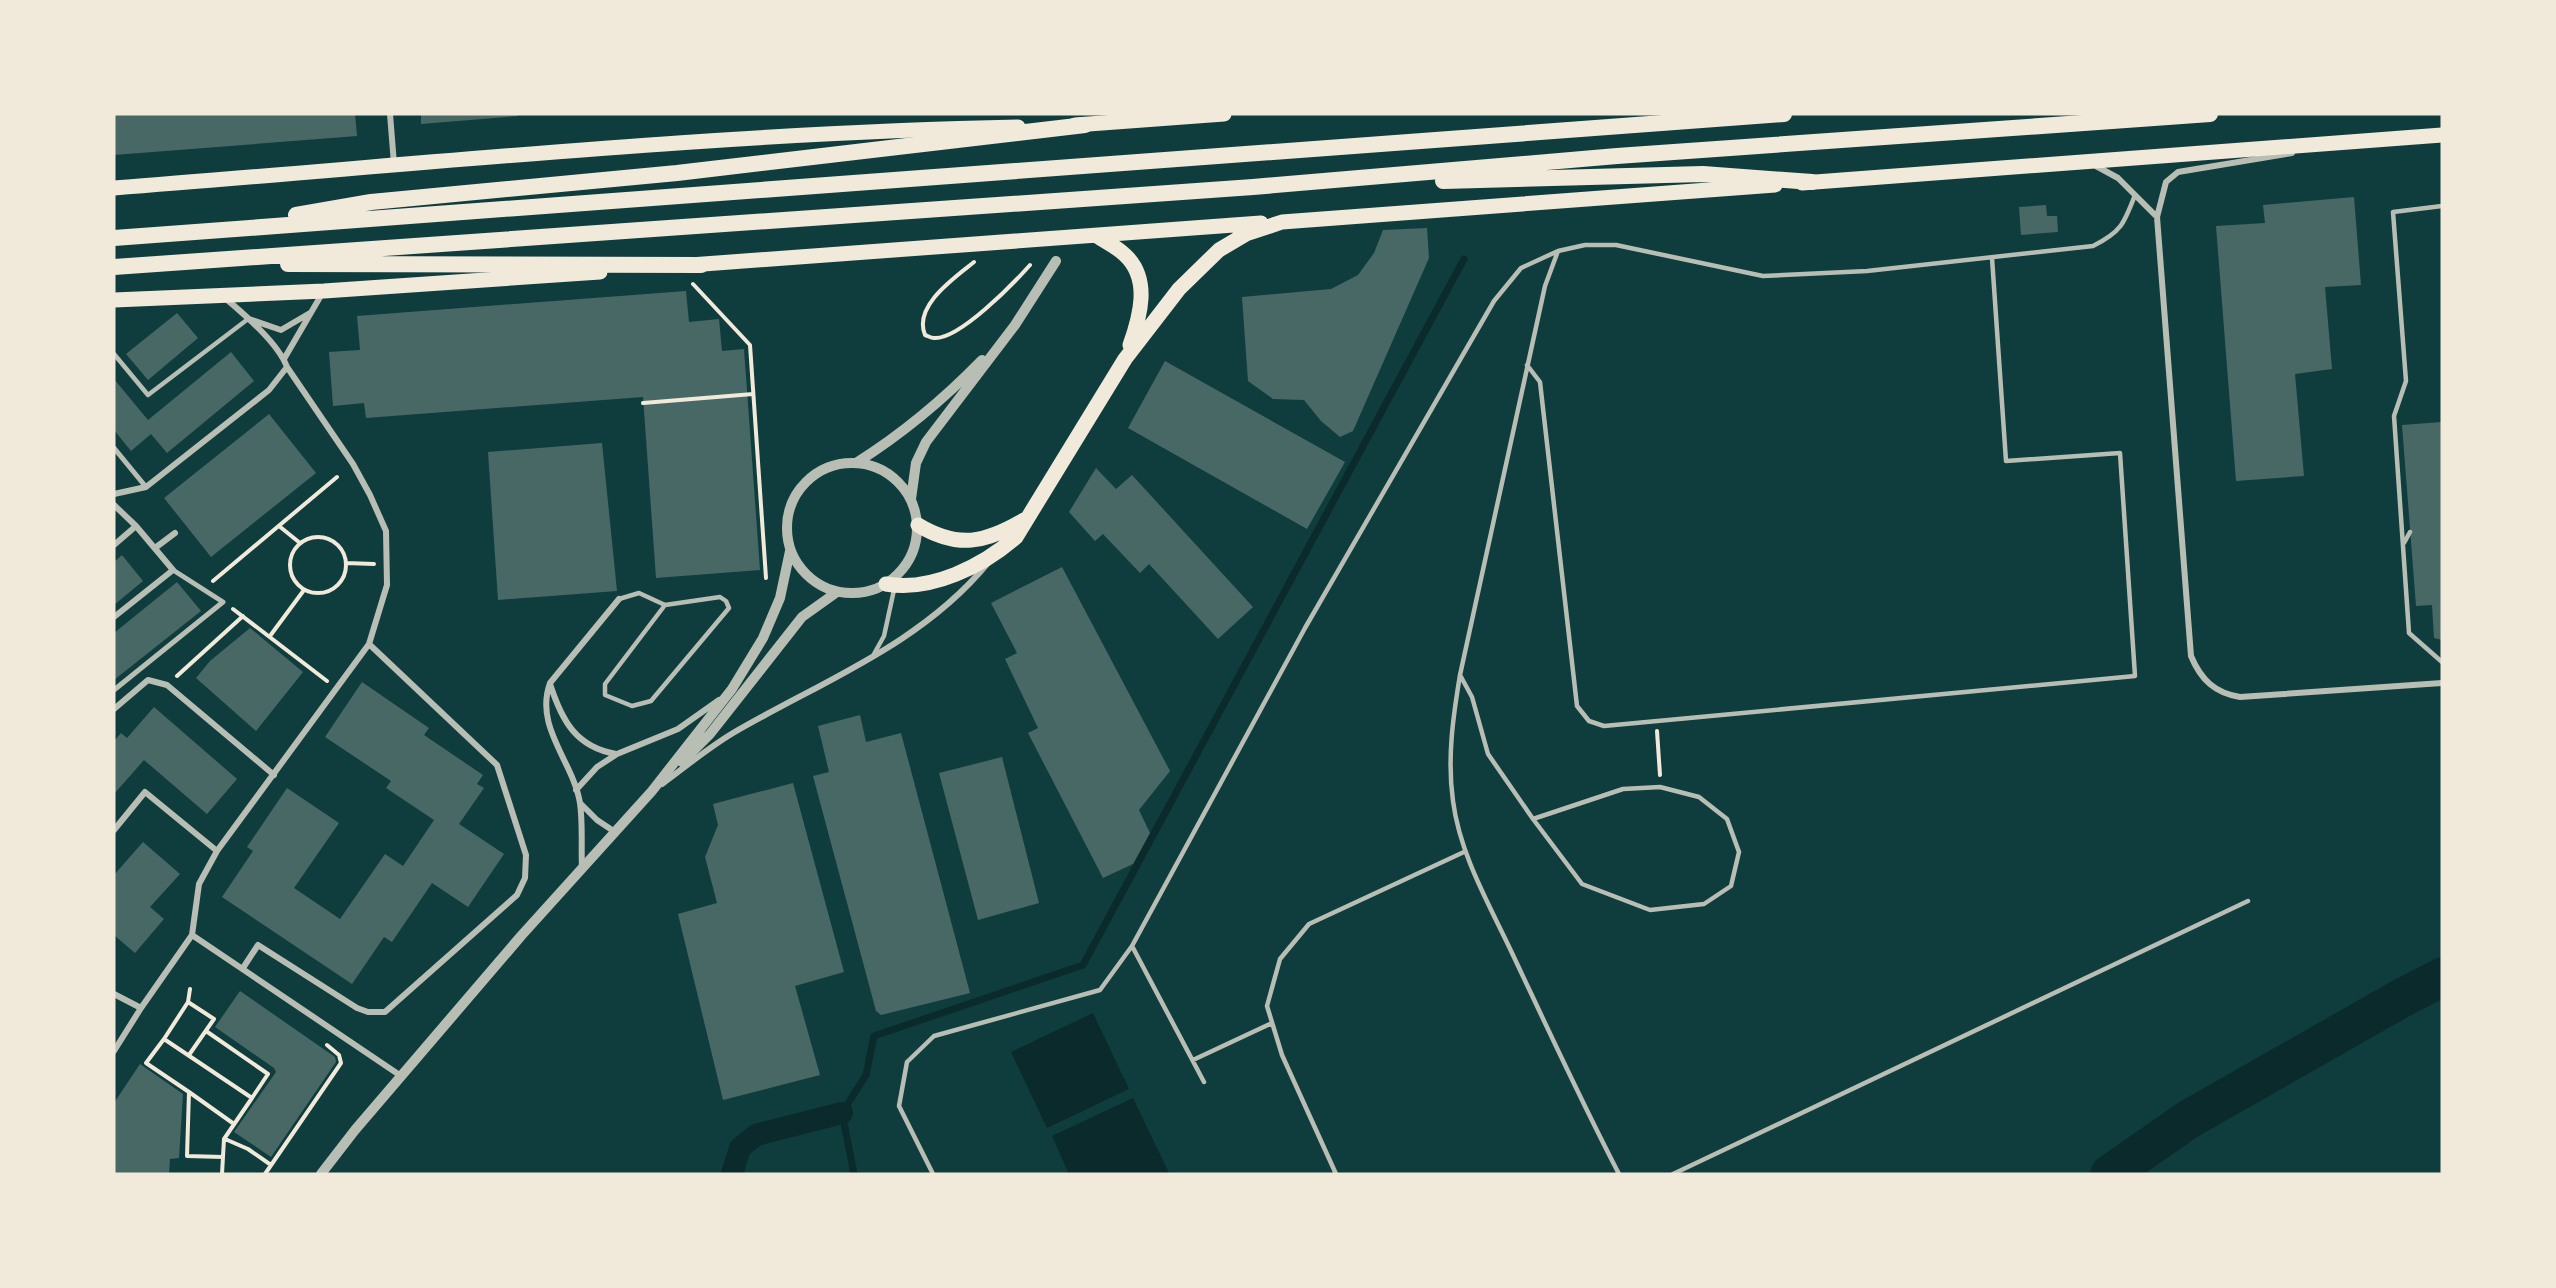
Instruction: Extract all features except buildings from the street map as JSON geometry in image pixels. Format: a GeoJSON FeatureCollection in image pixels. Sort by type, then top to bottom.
{"type":"FeatureCollection","features":[{"type":"Feature","properties":{"kind":"highway"},"geometry":{"type":"LineString","coordinates":[[114,238],[1784,114]]}},
{"type":"Feature","properties":{"kind":"highway"},"geometry":{"type":"LineString","coordinates":[[114,267],[1253,187],[1629,155],[2210,114]]}},
{"type":"Feature","properties":{"kind":"highway"},"geometry":{"type":"LineString","coordinates":[[211,231],[371,202],[677,172],[1085,125]]}},
{"type":"Feature","properties":{"kind":"highway"},"geometry":{"type":"LineString","coordinates":[[1253,187],[1703,174],[1812,182]]}},
{"type":"Feature","properties":{"kind":"highway"},"geometry":{"type":"LineString","coordinates":[[155,264],[701,265]]}},
{"type":"Feature","properties":{"kind":"main road"},"geometry":{"type":"LineString","coordinates":[[114,188],[394,164],[716,141],[922,129],[1085,125],[1224,114]]}},
{"type":"Feature","properties":{"kind":"main road"},"geometry":{"type":"LineString","coordinates":[[114,300],[324,291],[701,265],[2442,135]]}},
{"type":"Feature","properties":{"kind":"main road"},"geometry":{"type":"LineString","coordinates":[[893,582],[939,580],[968,569],[998,552],[1016,537],[1125,359],[1179,289],[1219,250],[1246,234],[1282,222]]}},
{"type":"Feature","properties":{"kind":"main road"},"geometry":{"type":"LineString","coordinates":[[1097,236],[1126,256],[1141,282],[1141,305],[1125,359]]}},
{"type":"Feature","properties":{"kind":"main road"},"geometry":{"type":"LineString","coordinates":[[918,525],[945,539],[969,541],[1007,530],[1029,517]]}},
{"type":"Feature","properties":{"kind":"street"},"geometry":{"type":"LineString","coordinates":[[390,114],[394,164]]}},
{"type":"Feature","properties":{"kind":"street"},"geometry":{"type":"LineString","coordinates":[[2359,141],[2178,172],[2166,182],[2157,218],[2191,656],[2198,673],[2212,687],[2224,694],[2240,697],[2442,683]]}},
{"type":"Feature","properties":{"kind":"street"},"geometry":{"type":"LineString","coordinates":[[2078,162],[2102,168],[2118,178],[2157,218]]}},
{"type":"Feature","properties":{"kind":"street"},"geometry":{"type":"LineString","coordinates":[[911,499],[894,478],[870,465],[856,463],[828,467],[804,483],[796,495],[787,522],[790,551],[797,565],[822,587],[837,592],[862,593],[893,582],[913,552],[918,525],[911,499],[916,463],[926,442],[1015,325],[1056,261]]}},
{"type":"Feature","properties":{"kind":"street"},"geometry":{"type":"LineString","coordinates":[[284,359],[324,291]]}},
{"type":"Feature","properties":{"kind":"street"},"geometry":{"type":"LineString","coordinates":[[114,1051],[192,935],[199,885],[217,851],[369,644],[387,585],[386,531],[353,464],[287,367],[284,359],[248,318],[222,295]]}},
{"type":"Feature","properties":{"kind":"street"},"geometry":{"type":"LineString","coordinates":[[248,318],[281,330],[311,313]]}},
{"type":"Feature","properties":{"kind":"street"},"geometry":{"type":"LineString","coordinates":[[856,463],[884,446],[937,403],[1015,325]]}},
{"type":"Feature","properties":{"kind":"street"},"geometry":{"type":"LineString","coordinates":[[114,494],[146,487],[269,390],[287,367]]}},
{"type":"Feature","properties":{"kind":"street"},"geometry":{"type":"LineString","coordinates":[[114,448],[146,487]]}},
{"type":"Feature","properties":{"kind":"street"},"geometry":{"type":"LineString","coordinates":[[114,505],[136,526],[173,570],[223,602],[114,690]]}},
{"type":"Feature","properties":{"kind":"street"},"geometry":{"type":"LineString","coordinates":[[114,545],[136,526]]}},
{"type":"Feature","properties":{"kind":"street"},"geometry":{"type":"LineString","coordinates":[[155,548],[175,532]]}},
{"type":"Feature","properties":{"kind":"street"},"geometry":{"type":"LineString","coordinates":[[652,791],[732,689],[763,638],[780,598],[790,551]]}},
{"type":"Feature","properties":{"kind":"street"},"geometry":{"type":"LineString","coordinates":[[652,791],[732,734],[871,659],[949,604],[969,587],[998,552]]}},
{"type":"Feature","properties":{"kind":"street"},"geometry":{"type":"LineString","coordinates":[[114,617],[173,570]]}},
{"type":"Feature","properties":{"kind":"street"},"geometry":{"type":"LineString","coordinates":[[321,1174],[401,1076],[582,868],[652,791],[710,734],[802,617],[837,592]]}},
{"type":"Feature","properties":{"kind":"street"},"geometry":{"type":"LineString","coordinates":[[582,868],[580,803],[554,738],[545,710],[545,696],[550,683],[619,599]]}},
{"type":"Feature","properties":{"kind":"street"},"geometry":{"type":"LineString","coordinates":[[243,968],[258,945],[357,1008],[368,1012],[385,1012],[517,895],[525,878],[526,855],[497,765],[369,644]]}},
{"type":"Feature","properties":{"kind":"street"},"geometry":{"type":"LineString","coordinates":[[114,709],[148,680],[167,685],[274,775]]}},
{"type":"Feature","properties":{"kind":"street"},"geometry":{"type":"LineString","coordinates":[[550,683],[563,714],[580,740],[602,752],[617,754]]}},
{"type":"Feature","properties":{"kind":"street"},"geometry":{"type":"LineString","coordinates":[[576,790],[597,767],[617,754],[678,729],[732,689]]}},
{"type":"Feature","properties":{"kind":"street"},"geometry":{"type":"LineString","coordinates":[[114,830],[145,792],[217,851]]}},
{"type":"Feature","properties":{"kind":"street"},"geometry":{"type":"LineString","coordinates":[[580,803],[615,832]]}},
{"type":"Feature","properties":{"kind":"street"},"geometry":{"type":"LineString","coordinates":[[192,935],[401,1076]]}},
{"type":"Feature","properties":{"kind":"street"},"geometry":{"type":"LineString","coordinates":[[114,994],[141,1008]]}},
{"type":"Feature","properties":{"kind":"lane"},"geometry":{"type":"LineString","coordinates":[[933,1174],[899,1106],[906,1062],[934,1036],[1100,990],[1132,946],[1305,628],[1494,301],[1521,268],[1558,251],[1585,244],[1616,245],[1763,276],[1867,271],[2093,246],[2114,236],[2126,218],[2135,195]]}},
{"type":"Feature","properties":{"kind":"lane"},"geometry":{"type":"LineString","coordinates":[[2442,206],[2393,212],[2406,381],[2394,416],[2409,633],[2442,662]]}},
{"type":"Feature","properties":{"kind":"lane"},"geometry":{"type":"LineString","coordinates":[[1558,251],[1545,286],[1460,675],[1449,766],[1453,803],[1464,852],[1584,1106],[1619,1174]]}},
{"type":"Feature","properties":{"kind":"lane"},"geometry":{"type":"LineString","coordinates":[[1527,364],[1540,382],[1576,706],[1588,721],[1604,726],[2135,676],[2120,453],[2006,461],[1992,258]]}},
{"type":"Feature","properties":{"kind":"lane"},"geometry":{"type":"LineString","coordinates":[[114,354],[148,395],[248,318]]}},
{"type":"Feature","properties":{"kind":"lane"},"geometry":{"type":"LineString","coordinates":[[2403,544],[2410,532]]}},
{"type":"Feature","properties":{"kind":"lane"},"geometry":{"type":"LineString","coordinates":[[871,659],[884,636],[893,582]]}},
{"type":"Feature","properties":{"kind":"lane"},"geometry":{"type":"LineString","coordinates":[[619,599],[639,593],[665,605],[720,597],[726,601],[729,608],[651,700],[632,706],[605,695],[605,684],[665,605]]}},
{"type":"Feature","properties":{"kind":"lane"},"geometry":{"type":"LineString","coordinates":[[1460,675],[1472,697],[1488,754],[1533,819],[1582,884],[1650,910],[1704,904],[1731,886],[1739,852],[1727,819],[1699,797],[1660,787],[1623,789],[1533,819]]}},
{"type":"Feature","properties":{"kind":"lane"},"geometry":{"type":"LineString","coordinates":[[1336,1174],[1282,1055],[1267,1006],[1280,959],[1309,924],[1464,852]]}},
{"type":"Feature","properties":{"kind":"lane"},"geometry":{"type":"LineString","coordinates":[[1673,1174],[2248,902]]}},
{"type":"Feature","properties":{"kind":"lane"},"geometry":{"type":"LineString","coordinates":[[1132,946],[1204,1082]]}},
{"type":"Feature","properties":{"kind":"lane"},"geometry":{"type":"LineString","coordinates":[[1193,1060],[1272,1023]]}},
{"type":"Feature","properties":{"kind":"path"},"geometry":{"type":"LineString","coordinates":[[998,243],[956,277],[935,298],[923,315],[922,326],[926,335],[934,338],[946,335],[968,322],[1004,295],[1030,265]]}},
{"type":"Feature","properties":{"kind":"path"},"geometry":{"type":"LineString","coordinates":[[676,266],[750,345],[766,581]]}},
{"type":"Feature","properties":{"kind":"path"},"geometry":{"type":"LineString","coordinates":[[643,403],[753,394]]}},
{"type":"Feature","properties":{"kind":"path"},"geometry":{"type":"LineString","coordinates":[[204,589],[337,477]]}},
{"type":"Feature","properties":{"kind":"path"},"geometry":{"type":"LineString","coordinates":[[279,526],[300,543]]}},
{"type":"Feature","properties":{"kind":"path"},"geometry":{"type":"LineString","coordinates":[[316,537],[333,542],[344,554],[346,563],[342,579],[330,591],[321,593],[304,590],[292,577],[290,559],[300,543],[316,537]]}},
{"type":"Feature","properties":{"kind":"path"},"geometry":{"type":"LineString","coordinates":[[346,563],[387,564]]}},
{"type":"Feature","properties":{"kind":"path"},"geometry":{"type":"LineString","coordinates":[[270,636],[304,590]]}},
{"type":"Feature","properties":{"kind":"path"},"geometry":{"type":"LineString","coordinates":[[223,602],[337,688]]}},
{"type":"Feature","properties":{"kind":"path"},"geometry":{"type":"LineString","coordinates":[[167,685],[243,616]]}},
{"type":"Feature","properties":{"kind":"path"},"geometry":{"type":"LineString","coordinates":[[1657,721],[1660,787]]}},
{"type":"Feature","properties":{"kind":"path"},"geometry":{"type":"LineString","coordinates":[[190,989],[188,1002],[146,1064],[234,1124]]}},
{"type":"Feature","properties":{"kind":"path"},"geometry":{"type":"LineString","coordinates":[[188,1002],[214,1019],[189,1055]]}},
{"type":"Feature","properties":{"kind":"path"},"geometry":{"type":"LineString","coordinates":[[265,1174],[341,1064],[339,1055],[323,1042],[332,1029]]}},
{"type":"Feature","properties":{"kind":"path"},"geometry":{"type":"LineString","coordinates":[[206,1031],[268,1074],[224,1139],[222,1174]]}},
{"type":"Feature","properties":{"kind":"path"},"geometry":{"type":"LineString","coordinates":[[164,1039],[252,1098]]}},
{"type":"Feature","properties":{"kind":"path"},"geometry":{"type":"LineString","coordinates":[[189,1092],[187,1156],[223,1157]]}},
{"type":"Feature","properties":{"kind":"path"},"geometry":{"type":"LineString","coordinates":[[224,1139],[248,1149],[271,1165]]}},
{"type":"Feature","properties":{"kind":"water"},"geometry":{"type":"Polygon","coordinates":[[[1093,1013],[1129,1089],[1047,1128],[1011,1052],[1093,1013]]]}},
{"type":"Feature","properties":{"kind":"water"},"geometry":{"type":"Polygon","coordinates":[[[1133,1098],[1169,1173],[1069,1174],[1052,1136],[1133,1098]]]}},
{"type":"Feature","properties":{"kind":"waterway"},"geometry":{"type":"LineString","coordinates":[[854,1174],[842,1113],[866,1075],[874,1036],[1083,965],[1464,259]]}},
{"type":"Feature","properties":{"kind":"waterway"},"geometry":{"type":"LineString","coordinates":[[2110,1174],[2189,1119],[2442,977]]}},
{"type":"Feature","properties":{"kind":"waterway"},"geometry":{"type":"LineString","coordinates":[[732,1174],[740,1148],[756,1135],[842,1113]]}}]}
